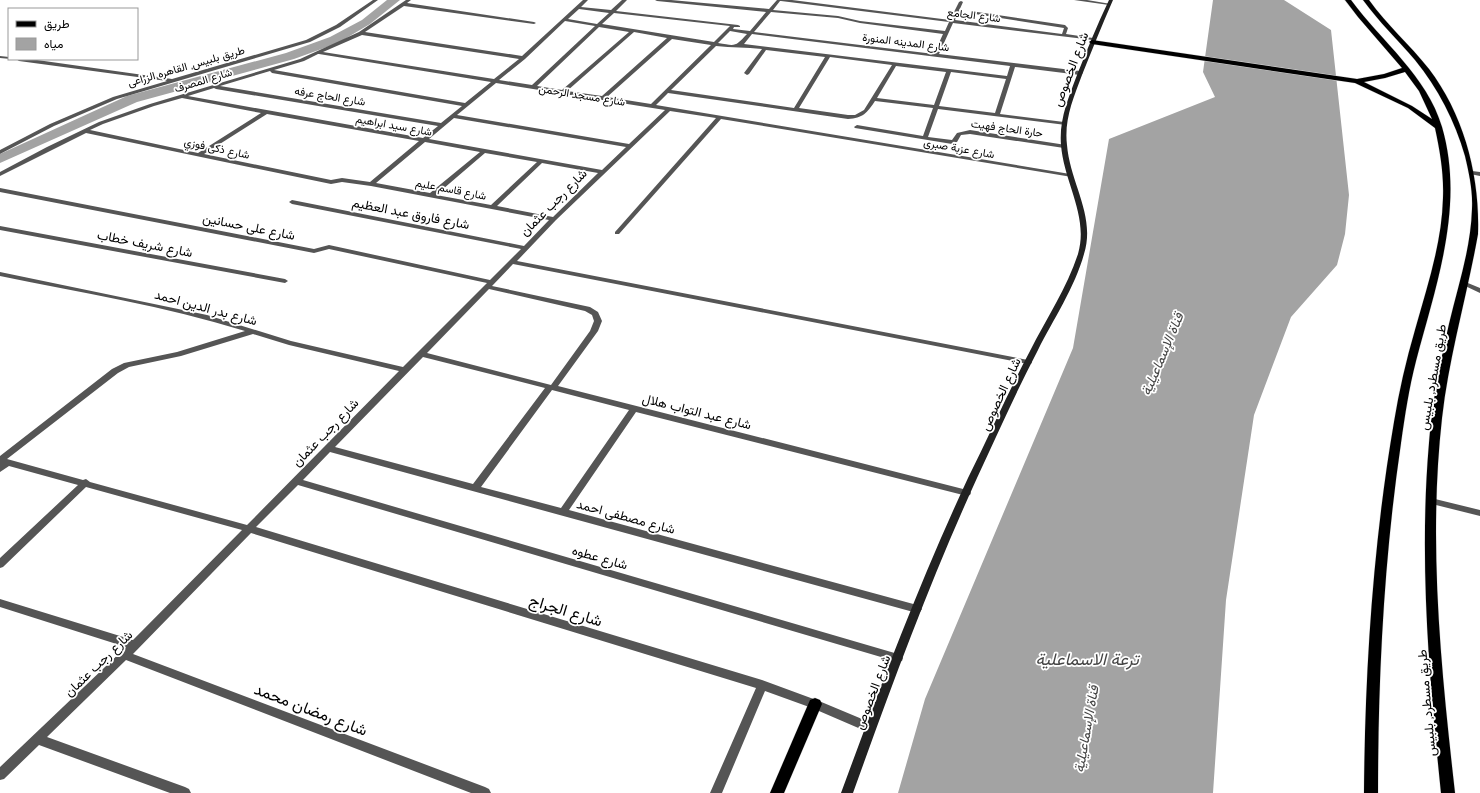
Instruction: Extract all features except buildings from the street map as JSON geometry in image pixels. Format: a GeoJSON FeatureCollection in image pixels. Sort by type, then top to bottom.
{"type":"FeatureCollection","features":[{"type":"Feature","properties":{"kind":"main road","name":"طريق مسطرد, بلبيس"},"geometry":{"type":"LineString","coordinates":[[1348,0],[1367,24],[1408,68],[1429,103],[1439,127],[1445,152],[1447,171],[1445,236],[1403,396],[1393,465],[1384,546],[1376,643],[1371,793]]}},
{"type":"Feature","properties":{"kind":"main road","name":"طريق مسطرد, بلبيس"},"geometry":{"type":"LineString","coordinates":[[1366,0],[1386,26],[1420,62],[1436,84],[1458,126],[1467,154],[1476,173],[1476,217],[1440,390],[1434,442],[1431,501],[1430,577],[1435,666],[1448,793]]}},
{"type":"Feature","properties":{"kind":"main road","name":"شارع الخصوص"},"geometry":{"type":"LineString","coordinates":[[847,793],[870,728],[917,609],[967,493],[1028,362],[1060,303],[1081,253],[1085,238],[1084,221],[1070,176],[1062,133],[1068,103],[1110,2]]}},
{"type":"Feature","properties":{"kind":"main road"},"geometry":{"type":"LineString","coordinates":[[1093,41],[1122,47],[1355,81],[1410,107],[1439,127]]}},
{"type":"Feature","properties":{"kind":"main road"},"geometry":{"type":"LineString","coordinates":[[1355,81],[1385,76],[1408,68]]}},
{"type":"Feature","properties":{"kind":"main road"},"geometry":{"type":"LineString","coordinates":[[778,793],[815,704]]}},
{"type":"Feature","properties":{"kind":"street","name":"طريق بلبيس, القاهره الزراعى"},"geometry":{"type":"LineString","coordinates":[[0,152],[83,111],[134,91],[308,41],[344,23],[376,0]]}},
{"type":"Feature","properties":{"kind":"street","name":"شارع المصرف"},"geometry":{"type":"LineString","coordinates":[[0,174],[86,131],[126,114],[302,60],[361,33],[409,0]]}},
{"type":"Feature","properties":{"kind":"street"},"geometry":{"type":"LineString","coordinates":[[371,184],[523,58],[586,0]]}},
{"type":"Feature","properties":{"kind":"street"},"geometry":{"type":"LineString","coordinates":[[533,87],[625,0]]}},
{"type":"Feature","properties":{"kind":"street"},"geometry":{"type":"LineString","coordinates":[[657,0],[838,17],[860,22],[946,33]]}},
{"type":"Feature","properties":{"kind":"street"},"geometry":{"type":"LineString","coordinates":[[738,46],[780,0]]}},
{"type":"Feature","properties":{"kind":"street","name":"شارع الجامع"},"geometry":{"type":"LineString","coordinates":[[780,0],[952,21],[1093,41]]}},
{"type":"Feature","properties":{"kind":"street"},"geometry":{"type":"LineString","coordinates":[[1076,0],[1110,2]]}},
{"type":"Feature","properties":{"kind":"street"},"geometry":{"type":"LineString","coordinates":[[936,55],[961,2]]}},
{"type":"Feature","properties":{"kind":"street"},"geometry":{"type":"LineString","coordinates":[[402,4],[534,23]]}},
{"type":"Feature","properties":{"kind":"street"},"geometry":{"type":"LineString","coordinates":[[579,8],[755,28]]}},
{"type":"Feature","properties":{"kind":"street"},"geometry":{"type":"LineString","coordinates":[[977,14],[1065,26],[1066,28],[1063,36]]}},
{"type":"Feature","properties":{"kind":"street"},"geometry":{"type":"LineString","coordinates":[[565,20],[715,44],[765,48],[1009,78]]}},
{"type":"Feature","properties":{"kind":"street"},"geometry":{"type":"LineString","coordinates":[[652,106],[734,25]]}},
{"type":"Feature","properties":{"kind":"street","name":"شارع المدينه المنورة"},"geometry":{"type":"LineString","coordinates":[[730,30],[1080,73]]}},
{"type":"Feature","properties":{"kind":"street"},"geometry":{"type":"LineString","coordinates":[[564,92],[633,31]]}},
{"type":"Feature","properties":{"kind":"street"},"geometry":{"type":"LineString","coordinates":[[361,33],[523,58]]}},
{"type":"Feature","properties":{"kind":"street"},"geometry":{"type":"LineString","coordinates":[[603,98],[671,37]]}},
{"type":"Feature","properties":{"kind":"street"},"geometry":{"type":"LineString","coordinates":[[747,73],[765,48]]}},
{"type":"Feature","properties":{"kind":"street","name":"شارع مسجد الرحمن"},"geometry":{"type":"LineString","coordinates":[[319,52],[845,138]]}},
{"type":"Feature","properties":{"kind":"street"},"geometry":{"type":"LineString","coordinates":[[907,65],[912,52]]}},
{"type":"Feature","properties":{"kind":"street"},"geometry":{"type":"LineString","coordinates":[[795,110],[830,56]]}},
{"type":"Feature","properties":{"kind":"street"},"geometry":{"type":"LineString","coordinates":[[27,60],[172,80]]}},
{"type":"Feature","properties":{"kind":"street"},"geometry":{"type":"LineString","coordinates":[[668,91],[848,117],[862,114],[895,64]]}},
{"type":"Feature","properties":{"kind":"street"},"geometry":{"type":"LineString","coordinates":[[997,115],[1013,65]]}},
{"type":"Feature","properties":{"kind":"street"},"geometry":{"type":"LineString","coordinates":[[269,70],[466,105]]}},
{"type":"Feature","properties":{"kind":"street"},"geometry":{"type":"LineString","coordinates":[[925,138],[949,71]]}},
{"type":"Feature","properties":{"kind":"street","name":"شارع الحاج عرفه"},"geometry":{"type":"LineString","coordinates":[[214,87],[442,125]]}},
{"type":"Feature","properties":{"kind":"street","name":"شارع سيد ابراهيم"},"geometry":{"type":"LineString","coordinates":[[182,97],[602,172]]}},
{"type":"Feature","properties":{"kind":"street"},"geometry":{"type":"LineString","coordinates":[[873,99],[1064,124]]}},
{"type":"Feature","properties":{"kind":"street","name":"شارع رجب عثمان"},"geometry":{"type":"LineString","coordinates":[[0,775],[126,655],[404,370],[554,219],[669,109]]}},
{"type":"Feature","properties":{"kind":"street"},"geometry":{"type":"LineString","coordinates":[[200,154],[266,112]]}},
{"type":"Feature","properties":{"kind":"street"},"geometry":{"type":"LineString","coordinates":[[452,116],[630,146]]}},
{"type":"Feature","properties":{"kind":"street"},"geometry":{"type":"LineString","coordinates":[[617,233],[720,117]]}},
{"type":"Feature","properties":{"kind":"street","name":"حارة الحاج فهيت"},"geometry":{"type":"LineString","coordinates":[[857,128],[954,142],[959,134],[970,132],[1064,146]]}},
{"type":"Feature","properties":{"kind":"street","name":"شارع ذكى فوزي"},"geometry":{"type":"LineString","coordinates":[[86,131],[331,182],[344,180]]}},
{"type":"Feature","properties":{"kind":"street","name":"شارع عزبة صبرى"},"geometry":{"type":"LineString","coordinates":[[845,138],[1070,176]]}},
{"type":"Feature","properties":{"kind":"street"},"geometry":{"type":"LineString","coordinates":[[431,196],[484,151]]}},
{"type":"Feature","properties":{"kind":"street"},"geometry":{"type":"LineString","coordinates":[[493,207],[541,161]]}},
{"type":"Feature","properties":{"kind":"street","name":"شارع قاسم عليم"},"geometry":{"type":"LineString","coordinates":[[344,180],[554,219]]}},
{"type":"Feature","properties":{"kind":"street","name":"شارع على حسانين"},"geometry":{"type":"LineString","coordinates":[[0,190],[314,251],[329,247],[587,309],[595,314],[598,321],[594,331],[551,388]]}},
{"type":"Feature","properties":{"kind":"street","name":"شارع فاروق عبد العظيم"},"geometry":{"type":"LineString","coordinates":[[292,202],[526,248]]}},
{"type":"Feature","properties":{"kind":"street","name":"شارع شريف خطاب"},"geometry":{"type":"LineString","coordinates":[[0,228],[285,281]]}},
{"type":"Feature","properties":{"kind":"street"},"geometry":{"type":"LineString","coordinates":[[512,262],[1028,362]]}},
{"type":"Feature","properties":{"kind":"street","name":"شارع بدر الدين احمد"},"geometry":{"type":"LineString","coordinates":[[0,274],[206,317],[289,343],[404,370]]}},
{"type":"Feature","properties":{"kind":"street"},"geometry":{"type":"LineString","coordinates":[[1463,283],[1480,291]]}},
{"type":"Feature","properties":{"kind":"street"},"geometry":{"type":"LineString","coordinates":[[8,462],[0,460],[115,371],[127,365],[178,354],[252,332]]}},
{"type":"Feature","properties":{"kind":"street","name":"شارع عبد التواب هلال"},"geometry":{"type":"LineString","coordinates":[[421,354],[967,493]]}},
{"type":"Feature","properties":{"kind":"street"},"geometry":{"type":"LineString","coordinates":[[475,488],[551,388]]}},
{"type":"Feature","properties":{"kind":"street"},"geometry":{"type":"LineString","coordinates":[[564,512],[634,409]]}},
{"type":"Feature","properties":{"kind":"street","name":"شارع مصطفى احمد"},"geometry":{"type":"LineString","coordinates":[[328,448],[917,609]]}},
{"type":"Feature","properties":{"kind":"street"},"geometry":{"type":"LineString","coordinates":[[0,469],[8,462]]}},
{"type":"Feature","properties":{"kind":"street","name":"شارع الجراج"},"geometry":{"type":"LineString","coordinates":[[8,462],[86,482],[250,529],[762,685],[815,704],[870,728]]}},
{"type":"Feature","properties":{"kind":"street","name":"شارع عطوه"},"geometry":{"type":"LineString","coordinates":[[296,481],[898,658]]}},
{"type":"Feature","properties":{"kind":"street"},"geometry":{"type":"LineString","coordinates":[[0,564],[86,482]]}},
{"type":"Feature","properties":{"kind":"street"},"geometry":{"type":"LineString","coordinates":[[1431,501],[1480,513]]}},
{"type":"Feature","properties":{"kind":"street"},"geometry":{"type":"LineString","coordinates":[[0,603],[135,646]]}},
{"type":"Feature","properties":{"kind":"street","name":"شارع رمضان محمد"},"geometry":{"type":"LineString","coordinates":[[126,655],[485,793]]}},
{"type":"Feature","properties":{"kind":"street"},"geometry":{"type":"LineString","coordinates":[[716,793],[762,685]]}},
{"type":"Feature","properties":{"kind":"street"},"geometry":{"type":"LineString","coordinates":[[38,739],[185,793]]}},
{"type":"Feature","properties":{"kind":"water","name":"ترعة الاسماعلية"},"geometry":{"type":"Polygon","coordinates":[[[1213,0],[1284,0],[1331,30],[1349,195],[1345,234],[1337,265],[1291,317],[1254,415],[1226,600],[1213,793],[898,793],[925,699],[1073,348],[1109,139],[1215,97],[1203,72],[1213,0]]]}},
{"type":"Feature","properties":{"kind":"waterway"},"geometry":{"type":"LineString","coordinates":[[0,159],[132,99],[290,56],[334,40],[366,22],[394,0]]}},
{"type":"Feature","properties":{"kind":"water label","name":"قناة الإسماعيلية"},"geometry":{"type":"Point","coordinates":[1162,354]}},
{"type":"Feature","properties":{"kind":"water label","name":"قناة الإسماعيلية"},"geometry":{"type":"Point","coordinates":[1086,729]}}]}
